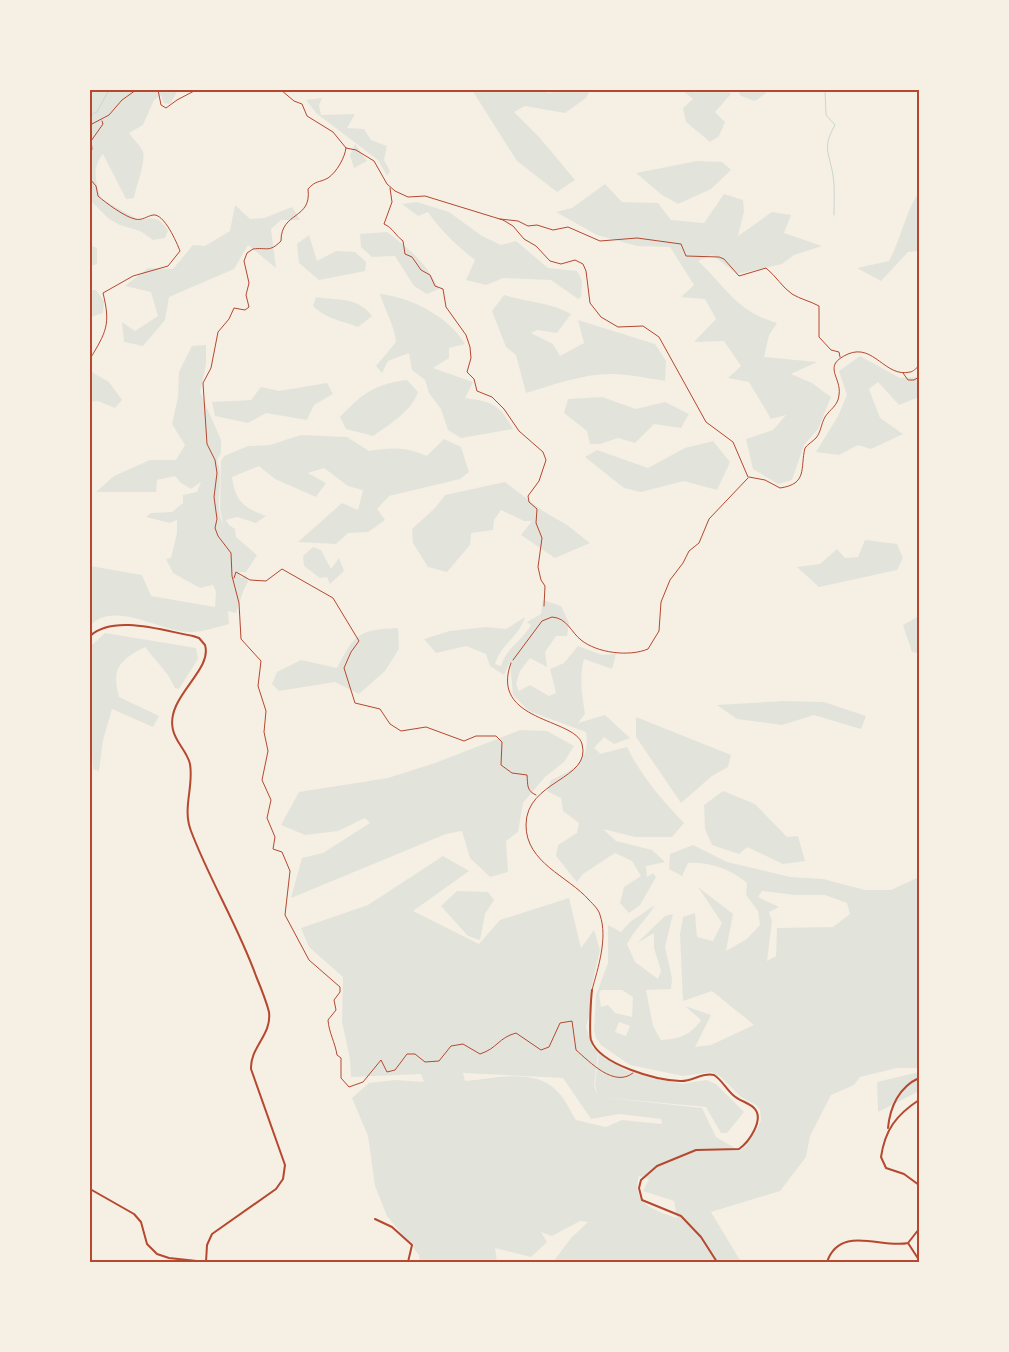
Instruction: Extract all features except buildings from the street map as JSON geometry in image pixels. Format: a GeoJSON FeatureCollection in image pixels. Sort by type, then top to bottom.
{"type":"FeatureCollection","features":[{"type":"Feature","properties":{"kind":"street"},"geometry":{"type":"LineString","coordinates":[[90,636],[102,627],[120,624],[193,636],[199,638],[205,645],[204,659],[175,708],[172,730],[190,765],[186,807],[190,827],[216,888],[244,944],[268,1010],[267,1030],[254,1053],[251,1068],[285,1165],[283,1179],[276,1189],[212,1234],[208,1242],[206,1262],[169,1258],[157,1254],[147,1244],[142,1225],[134,1214],[90,1189]]}},
{"type":"Feature","properties":{"kind":"street"},"geometry":{"type":"LineString","coordinates":[[511,663],[508,684],[512,695],[528,713],[570,731],[579,738],[582,744],[582,754],[570,774],[537,795],[526,820],[528,837],[533,849],[542,861],[580,890],[600,914],[602,949],[592,990],[591,1040],[603,1053],[627,1069],[680,1081],[712,1074],[734,1096],[752,1106],[757,1112],[758,1119],[753,1131],[739,1149],[694,1150],[657,1166],[641,1180],[639,1188],[642,1200],[681,1216],[701,1237],[716,1262]]}},
{"type":"Feature","properties":{"kind":"street"},"geometry":{"type":"LineString","coordinates":[[919,1078],[906,1084],[889,1114],[888,1130],[881,1157],[886,1168],[904,1174],[919,1185]]}},
{"type":"Feature","properties":{"kind":"street"},"geometry":{"type":"LineString","coordinates":[[888,1130],[906,1109],[919,1100]]}},
{"type":"Feature","properties":{"kind":"street"},"geometry":{"type":"LineString","coordinates":[[375,1220],[392,1227],[412,1245],[408,1262]]}},
{"type":"Feature","properties":{"kind":"street"},"geometry":{"type":"LineString","coordinates":[[827,1262],[839,1245],[857,1240],[872,1240],[896,1246],[908,1244],[919,1229]]}},
{"type":"Feature","properties":{"kind":"street"},"geometry":{"type":"LineString","coordinates":[[908,1244],[919,1260]]}},
{"type":"Feature","properties":{"kind":"path"},"geometry":{"type":"LineString","coordinates":[[90,94],[91,90]]}},
{"type":"Feature","properties":{"kind":"path"},"geometry":{"type":"LineString","coordinates":[[90,121],[90,124],[109,115],[122,100],[136,90]]}},
{"type":"Feature","properties":{"kind":"path"},"geometry":{"type":"LineString","coordinates":[[158,90],[161,104],[165,108],[196,90]]}},
{"type":"Feature","properties":{"kind":"path"},"geometry":{"type":"LineString","coordinates":[[281,90],[294,101],[302,104],[307,116],[333,132],[346,148],[356,150],[374,161],[390,187],[392,202],[384,224],[392,228],[397,238],[402,241],[405,254],[412,257],[421,270],[430,275],[435,286],[443,289],[446,307],[466,335],[470,346],[471,358],[467,372],[474,379],[476,392],[492,396],[504,409],[519,432],[543,452],[546,460],[539,481],[528,496],[529,502],[537,510],[536,523],[542,534],[538,561],[541,580],[545,586],[544,606]]}},
{"type":"Feature","properties":{"kind":"path"},"geometry":{"type":"LineString","coordinates":[[90,155],[92,149],[91,141],[103,124],[101,120]]}},
{"type":"Feature","properties":{"kind":"path"},"geometry":{"type":"LineString","coordinates":[[346,148],[345,156],[328,178],[314,181],[308,189],[304,209],[284,224],[281,230],[281,241],[276,247],[265,251],[254,248],[245,257],[244,264],[249,283],[246,294],[249,307],[245,310],[238,307],[234,308],[229,319],[219,330],[214,345],[211,368],[203,383],[207,444],[215,460],[217,472],[214,497],[217,519],[215,528],[218,536],[231,553],[241,639],[260,661],[258,686],[266,711],[264,732],[268,751],[262,780],[271,800],[266,818],[275,838],[273,849],[282,852],[290,871],[285,915],[309,960],[340,987],[340,992],[334,1000],[336,1010],[328,1020],[329,1033],[334,1040],[336,1055],[340,1058],[342,1078],[350,1087],[363,1082],[381,1060],[387,1072],[396,1070],[407,1054],[415,1054],[425,1062],[439,1061],[451,1046],[463,1044],[480,1054],[493,1050],[504,1036],[516,1033],[541,1050],[549,1047],[560,1023],[572,1021],[576,1050],[607,1075],[629,1076],[635,1073]]}},
{"type":"Feature","properties":{"kind":"path"},"geometry":{"type":"LineString","coordinates":[[90,179],[96,186],[98,196],[128,217],[137,220],[154,215],[160,217],[176,237],[180,252],[168,266],[133,276],[103,293],[107,310],[106,331],[90,358]]}},
{"type":"Feature","properties":{"kind":"path"},"geometry":{"type":"LineString","coordinates":[[390,187],[408,197],[425,196],[500,219],[512,225],[550,261],[560,264],[575,260],[582,263],[586,271],[590,303],[601,317],[618,327],[646,327],[659,336],[707,424],[734,443],[748,477]]}},
{"type":"Feature","properties":{"kind":"path"},"geometry":{"type":"LineString","coordinates":[[500,219],[518,220],[528,226],[537,225],[553,230],[568,227],[600,241],[637,238],[681,244],[686,256],[719,257],[724,259],[738,276],[766,268],[778,277],[784,288],[795,296],[818,306],[819,337],[831,350],[839,352],[840,357]]}},
{"type":"Feature","properties":{"kind":"path"},"geometry":{"type":"LineString","coordinates":[[748,477],[765,480],[780,488],[792,485],[799,479],[804,468],[805,448],[817,437],[825,418],[837,402],[840,386],[833,372],[834,366],[840,357],[862,351],[875,357],[895,372],[910,372],[919,366]]}},
{"type":"Feature","properties":{"kind":"path"},"geometry":{"type":"LineString","coordinates":[[903,372],[908,380],[914,380],[919,377]]}},
{"type":"Feature","properties":{"kind":"path"},"geometry":{"type":"LineString","coordinates":[[511,663],[542,621],[552,616],[565,621],[581,640],[603,650],[629,654],[648,649],[659,632],[661,602],[670,580],[689,551],[699,543],[709,519],[748,477]]}},
{"type":"Feature","properties":{"kind":"path"},"geometry":{"type":"LineString","coordinates":[[233,579],[236,572],[250,580],[266,581],[282,569],[303,582],[326,592],[333,598],[359,641],[351,652],[344,668],[355,703],[380,709],[390,724],[401,731],[426,727],[464,742],[476,736],[496,736],[502,742],[501,765],[512,773],[527,775],[530,793],[537,795]]}},
{"type":"Feature","properties":{"kind":"shaded area"},"geometry":{"type":"Polygon","coordinates":[[[90,90],[178,90],[170,104],[164,103],[161,95],[154,100],[143,125],[129,133],[141,147],[144,156],[134,198],[126,199],[103,154],[99,159],[96,170],[96,181],[101,199],[139,220],[153,218],[160,221],[168,231],[165,238],[153,240],[140,231],[120,225],[109,219],[90,200],[90,90]]]}},
{"type":"Feature","properties":{"kind":"shaded area"},"geometry":{"type":"Polygon","coordinates":[[[472,90],[537,90],[550,93],[556,90],[590,90],[586,98],[565,113],[525,106],[514,112],[540,138],[575,180],[557,192],[517,161],[472,90]]]}},
{"type":"Feature","properties":{"kind":"shaded area"},"geometry":{"type":"Polygon","coordinates":[[[682,90],[726,90],[731,94],[715,112],[725,122],[719,136],[710,142],[686,122],[683,108],[693,99],[682,90]]]}},
{"type":"Feature","properties":{"kind":"shaded area"},"geometry":{"type":"Polygon","coordinates":[[[737,90],[770,90],[755,101],[741,96],[737,90]]]}},
{"type":"Feature","properties":{"kind":"shaded area"},"geometry":{"type":"Polygon","coordinates":[[[322,98],[319,105],[321,115],[355,114],[347,128],[364,129],[371,140],[387,146],[384,160],[390,171],[387,176],[378,160],[316,113],[306,100],[322,98]]]}},
{"type":"Feature","properties":{"kind":"shaded area"},"geometry":{"type":"Polygon","coordinates":[[[355,144],[367,161],[354,168],[350,155],[355,144]]]}},
{"type":"Feature","properties":{"kind":"shaded area"},"geometry":{"type":"Polygon","coordinates":[[[697,161],[722,162],[731,170],[711,189],[678,204],[662,195],[636,173],[697,161]]]}},
{"type":"Feature","properties":{"kind":"shaded area"},"geometry":{"type":"Polygon","coordinates":[[[605,184],[622,202],[658,203],[671,220],[704,223],[724,194],[743,200],[744,211],[738,236],[772,212],[791,215],[784,233],[822,246],[794,255],[782,264],[737,274],[712,255],[698,261],[733,298],[751,312],[777,323],[769,335],[764,357],[817,362],[791,374],[812,383],[831,397],[818,429],[804,445],[792,480],[778,484],[753,469],[746,439],[773,430],[786,415],[771,419],[749,382],[728,378],[741,366],[724,341],[694,342],[716,319],[705,299],[681,297],[694,285],[670,247],[637,246],[597,235],[556,212],[572,208],[605,184]]]}},
{"type":"Feature","properties":{"kind":"shaded area"},"geometry":{"type":"Polygon","coordinates":[[[919,192],[919,251],[908,252],[881,281],[857,268],[889,261],[919,192]]]}},
{"type":"Feature","properties":{"kind":"shaded area"},"geometry":{"type":"Polygon","coordinates":[[[417,202],[449,212],[482,236],[501,245],[516,241],[548,268],[577,271],[582,280],[581,297],[578,299],[551,280],[503,278],[486,285],[466,280],[475,260],[438,226],[428,212],[418,216],[402,204],[417,202]]]}},
{"type":"Feature","properties":{"kind":"shaded area"},"geometry":{"type":"Polygon","coordinates":[[[235,205],[250,219],[264,218],[292,207],[300,220],[281,220],[271,229],[276,268],[248,245],[234,269],[169,297],[165,320],[143,346],[124,342],[122,322],[135,331],[158,316],[151,292],[125,286],[148,268],[173,269],[193,245],[205,246],[230,231],[235,205]]]}},
{"type":"Feature","properties":{"kind":"shaded area"},"geometry":{"type":"Polygon","coordinates":[[[387,232],[417,257],[439,289],[427,294],[414,286],[395,256],[372,257],[361,247],[360,234],[387,232]]]}},
{"type":"Feature","properties":{"kind":"shaded area"},"geometry":{"type":"Polygon","coordinates":[[[309,235],[317,261],[336,251],[355,252],[366,262],[365,271],[319,280],[299,263],[297,244],[309,235]]]}},
{"type":"Feature","properties":{"kind":"shaded area"},"geometry":{"type":"Polygon","coordinates":[[[90,245],[97,248],[97,264],[90,266],[90,245]]]}},
{"type":"Feature","properties":{"kind":"shaded area"},"geometry":{"type":"Polygon","coordinates":[[[90,290],[96,290],[104,301],[103,313],[91,317],[90,290]]]}},
{"type":"Feature","properties":{"kind":"shaded area"},"geometry":{"type":"Polygon","coordinates":[[[380,294],[404,299],[428,310],[458,334],[465,344],[449,348],[449,358],[433,368],[473,382],[465,398],[489,403],[499,409],[513,429],[461,438],[448,430],[441,409],[429,393],[425,380],[412,370],[409,353],[388,361],[382,373],[376,366],[396,342],[380,294]]]}},
{"type":"Feature","properties":{"kind":"shaded area"},"geometry":{"type":"Polygon","coordinates":[[[504,295],[547,305],[571,314],[557,333],[537,330],[531,333],[553,344],[560,356],[584,343],[578,320],[655,344],[666,361],[665,381],[638,376],[600,374],[526,393],[516,355],[506,347],[492,311],[504,295]]]}},
{"type":"Feature","properties":{"kind":"shaded area"},"geometry":{"type":"Polygon","coordinates":[[[316,297],[353,302],[360,305],[372,316],[358,327],[339,321],[328,317],[313,306],[316,297]]]}},
{"type":"Feature","properties":{"kind":"shaded area"},"geometry":{"type":"Polygon","coordinates":[[[206,345],[206,364],[200,392],[221,440],[221,453],[217,460],[220,476],[219,509],[223,524],[220,508],[221,461],[224,456],[248,446],[270,445],[301,435],[347,437],[369,451],[399,449],[427,456],[444,439],[461,447],[469,472],[460,479],[389,496],[377,509],[385,520],[368,532],[348,533],[336,544],[298,542],[342,503],[358,510],[363,490],[348,486],[324,468],[308,473],[326,483],[316,497],[275,479],[259,466],[232,477],[238,498],[252,510],[266,516],[256,523],[237,517],[226,520],[235,529],[236,537],[257,555],[246,572],[239,572],[241,578],[246,575],[248,582],[236,613],[228,611],[229,624],[191,632],[166,628],[125,616],[112,616],[100,619],[90,626],[90,566],[142,575],[151,596],[215,607],[216,592],[213,585],[200,588],[173,573],[166,559],[171,558],[177,533],[177,520],[170,523],[146,517],[151,513],[172,512],[183,503],[183,495],[197,492],[201,482],[191,489],[181,483],[175,476],[157,480],[156,492],[96,492],[114,476],[150,460],[176,460],[185,445],[172,424],[178,397],[179,372],[192,346],[206,345]]]}},
{"type":"Feature","properties":{"kind":"shaded area"},"geometry":{"type":"Polygon","coordinates":[[[860,356],[900,378],[919,377],[919,397],[899,405],[878,382],[869,389],[880,418],[903,434],[871,449],[858,445],[839,455],[816,452],[838,416],[847,395],[839,371],[860,356]]]}},
{"type":"Feature","properties":{"kind":"shaded area"},"geometry":{"type":"Polygon","coordinates":[[[90,371],[109,382],[122,400],[115,408],[98,401],[90,402],[90,371]]]}},
{"type":"Feature","properties":{"kind":"shaded area"},"geometry":{"type":"Polygon","coordinates":[[[407,380],[418,392],[410,406],[399,417],[373,436],[346,429],[340,417],[362,396],[377,387],[407,380]]]}},
{"type":"Feature","properties":{"kind":"shaded area"},"geometry":{"type":"Polygon","coordinates":[[[327,383],[333,394],[314,405],[307,420],[266,413],[248,423],[215,416],[212,402],[251,400],[261,387],[279,391],[327,383]]]}},
{"type":"Feature","properties":{"kind":"shaded area"},"geometry":{"type":"Polygon","coordinates":[[[602,397],[636,409],[665,402],[689,414],[681,428],[654,424],[635,443],[618,438],[600,444],[590,444],[587,431],[564,413],[568,399],[602,397]]]}},
{"type":"Feature","properties":{"kind":"shaded area"},"geometry":{"type":"Polygon","coordinates":[[[713,441],[730,462],[717,490],[684,481],[641,492],[624,488],[585,457],[597,450],[648,468],[685,448],[713,441]]]}},
{"type":"Feature","properties":{"kind":"shaded area"},"geometry":{"type":"Polygon","coordinates":[[[505,482],[590,543],[555,558],[521,535],[532,521],[524,521],[501,510],[494,520],[493,530],[471,533],[470,545],[447,572],[428,567],[413,543],[412,529],[435,508],[445,495],[505,482]]]}},
{"type":"Feature","properties":{"kind":"shaded area"},"geometry":{"type":"Polygon","coordinates":[[[865,540],[897,544],[903,558],[897,570],[819,587],[797,567],[820,564],[837,549],[845,558],[858,557],[865,540]]]}},
{"type":"Feature","properties":{"kind":"shaded area"},"geometry":{"type":"Polygon","coordinates":[[[313,547],[321,550],[331,569],[339,558],[344,571],[330,584],[327,577],[320,578],[304,566],[303,556],[313,547]]]}},
{"type":"Feature","properties":{"kind":"shaded area"},"geometry":{"type":"Polygon","coordinates":[[[543,600],[561,606],[569,623],[567,636],[556,636],[545,652],[547,667],[530,658],[520,671],[516,684],[519,691],[530,685],[549,696],[556,693],[550,669],[564,663],[578,646],[602,655],[616,654],[612,669],[584,659],[581,680],[585,714],[578,723],[605,715],[630,738],[614,744],[604,737],[594,748],[600,753],[596,755],[627,747],[652,787],[684,823],[672,837],[635,837],[603,829],[616,841],[652,850],[665,862],[646,866],[647,877],[653,873],[656,877],[640,905],[629,913],[620,903],[624,887],[641,876],[632,861],[615,853],[583,874],[577,882],[556,856],[558,845],[577,833],[579,823],[563,811],[561,798],[547,791],[551,780],[574,768],[583,757],[587,742],[586,732],[529,711],[513,695],[510,662],[504,675],[490,666],[486,654],[466,646],[436,653],[424,639],[450,631],[486,627],[506,629],[525,617],[519,630],[498,657],[495,664],[501,666],[506,654],[531,625],[527,622],[541,614],[543,600]]]}},
{"type":"Feature","properties":{"kind":"shaded area"},"geometry":{"type":"Polygon","coordinates":[[[919,616],[919,653],[912,652],[903,625],[919,616]]]}},
{"type":"Feature","properties":{"kind":"shaded area"},"geometry":{"type":"Polygon","coordinates":[[[398,628],[399,649],[385,671],[359,694],[335,682],[279,691],[272,684],[277,672],[301,660],[337,668],[354,640],[366,632],[398,628]]]}},
{"type":"Feature","properties":{"kind":"shaded area"},"geometry":{"type":"Polygon","coordinates":[[[105,633],[196,648],[198,659],[179,689],[175,688],[168,675],[145,647],[124,661],[117,672],[116,679],[119,697],[159,716],[153,727],[112,709],[103,740],[99,771],[93,769],[90,725],[90,647],[105,633]]]}},
{"type":"Feature","properties":{"kind":"shaded area"},"geometry":{"type":"Polygon","coordinates":[[[783,701],[824,702],[866,716],[861,729],[814,715],[782,725],[737,719],[717,705],[783,701]]]}},
{"type":"Feature","properties":{"kind":"shaded area"},"geometry":{"type":"Polygon","coordinates":[[[636,717],[731,755],[728,767],[712,776],[681,803],[636,737],[636,717]]]}},
{"type":"Feature","properties":{"kind":"shaded area"},"geometry":{"type":"Polygon","coordinates":[[[520,730],[547,731],[574,746],[564,762],[545,777],[523,803],[518,832],[506,841],[508,872],[490,877],[470,858],[462,831],[446,834],[291,898],[302,858],[323,853],[370,823],[365,818],[338,831],[305,835],[281,825],[299,792],[388,778],[435,763],[520,730]]]}},
{"type":"Feature","properties":{"kind":"shaded area"},"geometry":{"type":"Polygon","coordinates":[[[723,791],[755,804],[787,837],[798,836],[805,861],[783,864],[747,847],[739,854],[712,845],[705,829],[704,805],[723,791]]]}},
{"type":"Feature","properties":{"kind":"shaded area"},"geometry":{"type":"Polygon","coordinates":[[[693,845],[727,862],[790,877],[823,879],[865,890],[891,890],[919,877],[919,1068],[897,1068],[860,1077],[854,1085],[831,1095],[810,1136],[806,1157],[780,1191],[711,1212],[741,1262],[553,1262],[571,1238],[588,1222],[580,1221],[552,1236],[541,1232],[547,1242],[531,1257],[495,1248],[497,1262],[420,1262],[419,1255],[387,1216],[375,1186],[368,1136],[352,1098],[369,1083],[395,1080],[424,1082],[421,1074],[351,1077],[350,1059],[342,1022],[343,977],[309,947],[301,928],[368,905],[443,856],[469,871],[413,911],[479,944],[500,920],[569,898],[581,948],[594,930],[600,950],[590,993],[590,1013],[586,1027],[593,1048],[598,1052],[594,1086],[598,1096],[595,1085],[599,1052],[625,1070],[637,1074],[682,1084],[706,1080],[716,1084],[744,1112],[727,1133],[721,1133],[706,1107],[599,1097],[702,1108],[716,1137],[740,1151],[745,1147],[761,1120],[760,1110],[756,1105],[741,1097],[721,1077],[712,1072],[683,1076],[630,1065],[601,1045],[596,1038],[594,1030],[596,995],[608,963],[608,925],[621,932],[630,922],[655,905],[627,944],[635,962],[658,979],[661,971],[654,948],[654,933],[637,943],[665,916],[673,914],[665,947],[672,978],[671,989],[646,990],[653,1026],[661,1040],[673,1039],[689,1033],[701,1020],[685,1006],[711,1015],[695,1047],[711,1045],[754,1025],[712,991],[683,1001],[680,934],[683,917],[695,913],[697,937],[713,941],[722,923],[698,887],[733,914],[726,951],[747,939],[760,925],[758,911],[746,895],[747,883],[727,870],[704,863],[688,863],[682,876],[669,869],[670,854],[693,845]],[[762,891],[758,897],[779,907],[769,912],[772,921],[767,961],[776,956],[777,928],[833,927],[850,914],[847,903],[825,895],[795,895],[762,891]],[[601,990],[599,994],[601,1007],[608,1005],[615,1013],[632,1017],[633,997],[622,990],[601,990]],[[619,1022],[615,1032],[626,1036],[630,1026],[619,1022]],[[463,1073],[465,1081],[501,1077],[525,1077],[537,1079],[548,1084],[560,1094],[576,1120],[606,1127],[622,1120],[662,1124],[661,1119],[619,1114],[591,1119],[563,1078],[463,1073]],[[639,1176],[638,1193],[641,1199],[653,1209],[677,1218],[674,1201],[643,1191],[649,1179],[639,1176]]]}},
{"type":"Feature","properties":{"kind":"shaded area"},"geometry":{"type":"Polygon","coordinates":[[[457,891],[488,892],[494,900],[485,914],[480,940],[468,936],[441,906],[457,891]]]}},
{"type":"Feature","properties":{"kind":"shaded area"},"geometry":{"type":"Polygon","coordinates":[[[919,1072],[919,1091],[878,1112],[877,1082],[919,1072]]]}},
{"type":"Feature","properties":{"kind":"waterway"},"geometry":{"type":"LineString","coordinates":[[90,115],[97,112],[109,90]]}},
{"type":"Feature","properties":{"kind":"waterway"},"geometry":{"type":"LineString","coordinates":[[825,90],[826,115],[835,125],[828,145],[828,155],[834,180],[834,215]]}}]}
